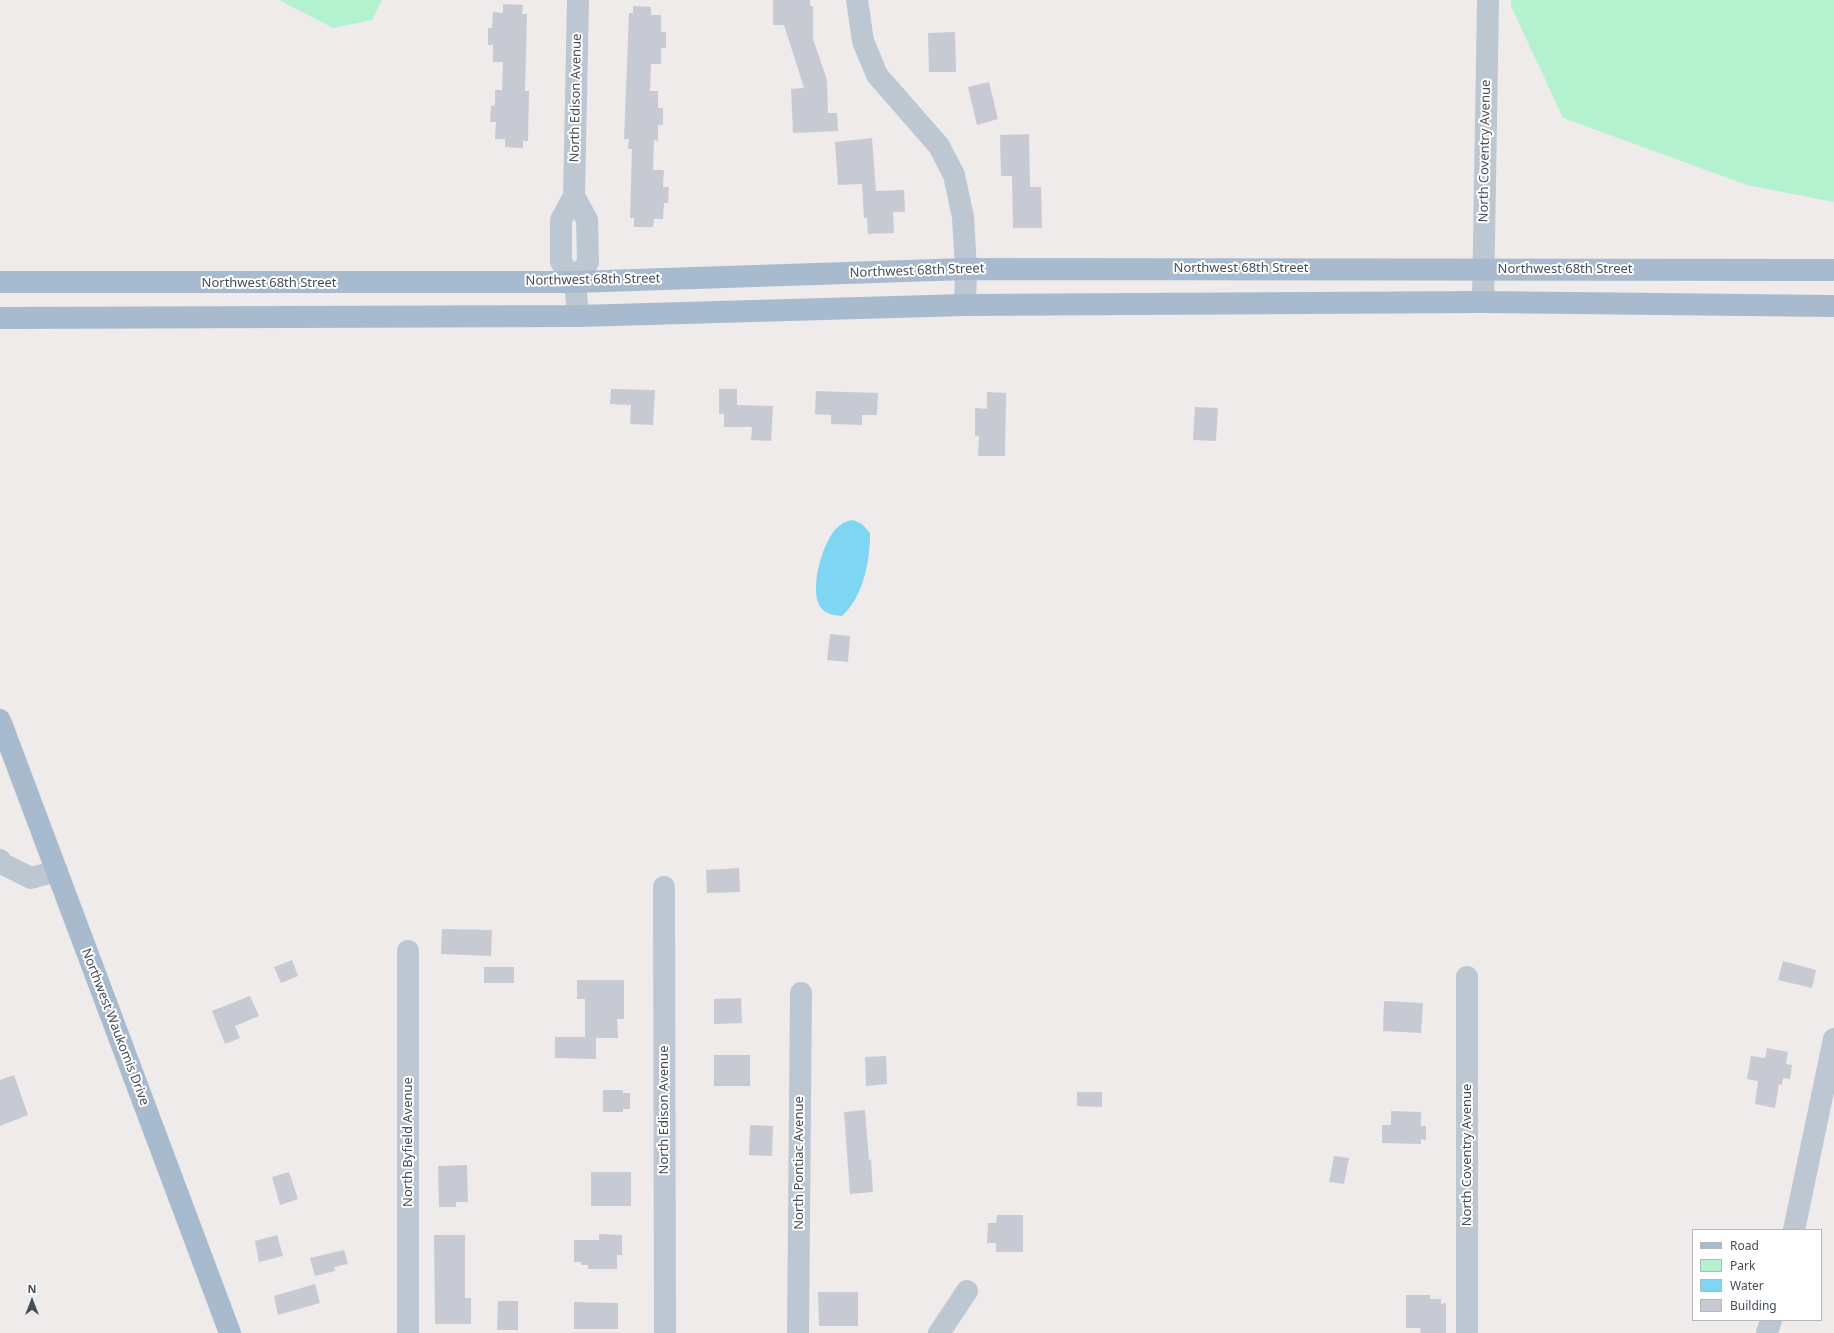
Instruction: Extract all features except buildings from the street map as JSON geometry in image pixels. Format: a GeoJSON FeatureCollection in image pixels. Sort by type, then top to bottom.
{"type":"FeatureCollection","features":[{"type":"Feature","properties":{"kind":"main road","name":"Northwest 68th Street"},"geometry":{"type":"LineString","coordinates":[[0,282],[575,282],[966,269],[1483,268],[1834,270]]}},
{"type":"Feature","properties":{"kind":"main road"},"geometry":{"type":"LineString","coordinates":[[101,319],[102,283]]}},
{"type":"Feature","properties":{"kind":"main road"},"geometry":{"type":"LineString","coordinates":[[0,318],[101,319],[578,316],[965,305],[1483,302],[1834,306]]}},
{"type":"Feature","properties":{"kind":"main road","name":"Northwest Waukomis Drive"},"geometry":{"type":"LineString","coordinates":[[0,720],[230,1333]]}},
{"type":"Feature","properties":{"kind":"street","name":"North Edison Avenue"},"geometry":{"type":"LineString","coordinates":[[575,282],[588,262],[587,220],[574,196],[578,0]]}},
{"type":"Feature","properties":{"kind":"street"},"geometry":{"type":"LineString","coordinates":[[857,0],[863,41],[877,75],[939,146],[954,175],[963,217],[966,269],[965,305]]}},
{"type":"Feature","properties":{"kind":"street","name":"North Coventry Avenue"},"geometry":{"type":"LineString","coordinates":[[1483,302],[1488,0]]}},
{"type":"Feature","properties":{"kind":"street"},"geometry":{"type":"LineString","coordinates":[[575,282],[578,316]]}},
{"type":"Feature","properties":{"kind":"street"},"geometry":{"type":"LineString","coordinates":[[0,860],[1,863],[31,878],[57,871]]}},
{"type":"Feature","properties":{"kind":"street","name":"North Edison Avenue"},"geometry":{"type":"LineString","coordinates":[[664,887],[665,1333]]}},
{"type":"Feature","properties":{"kind":"street","name":"North Byfield Avenue"},"geometry":{"type":"LineString","coordinates":[[408,951],[408,1333]]}},
{"type":"Feature","properties":{"kind":"street","name":"North Coventry Avenue"},"geometry":{"type":"LineString","coordinates":[[1466,977],[1467,1333]]}},
{"type":"Feature","properties":{"kind":"street","name":"North Pontiac Avenue"},"geometry":{"type":"LineString","coordinates":[[798,1333],[801,993]]}},
{"type":"Feature","properties":{"kind":"street"},"geometry":{"type":"LineString","coordinates":[[1794,1229],[1834,1039]]}},
{"type":"Feature","properties":{"kind":"street"},"geometry":{"type":"LineString","coordinates":[[939,1333],[967,1291]]}},
{"type":"Feature","properties":{"kind":"street"},"geometry":{"type":"LineString","coordinates":[[1767,1333],[1771,1321]]}},
{"type":"Feature","properties":{"kind":"green space"},"geometry":{"type":"Polygon","coordinates":[[[279,0],[382,0],[372,20],[333,28],[279,0]]]}},
{"type":"Feature","properties":{"kind":"green space"},"geometry":{"type":"Polygon","coordinates":[[[1511,0],[1834,0],[1834,202],[1747,185],[1563,118],[1511,6],[1511,0]]]}},
{"type":"Feature","properties":{"kind":"water"},"geometry":{"type":"Polygon","coordinates":[[[853,520],[862,524],[870,533],[867,566],[861,588],[850,608],[842,616],[829,614],[822,609],[818,601],[816,591],[819,566],[827,542],[833,532],[847,521],[853,520]]]}}]}
